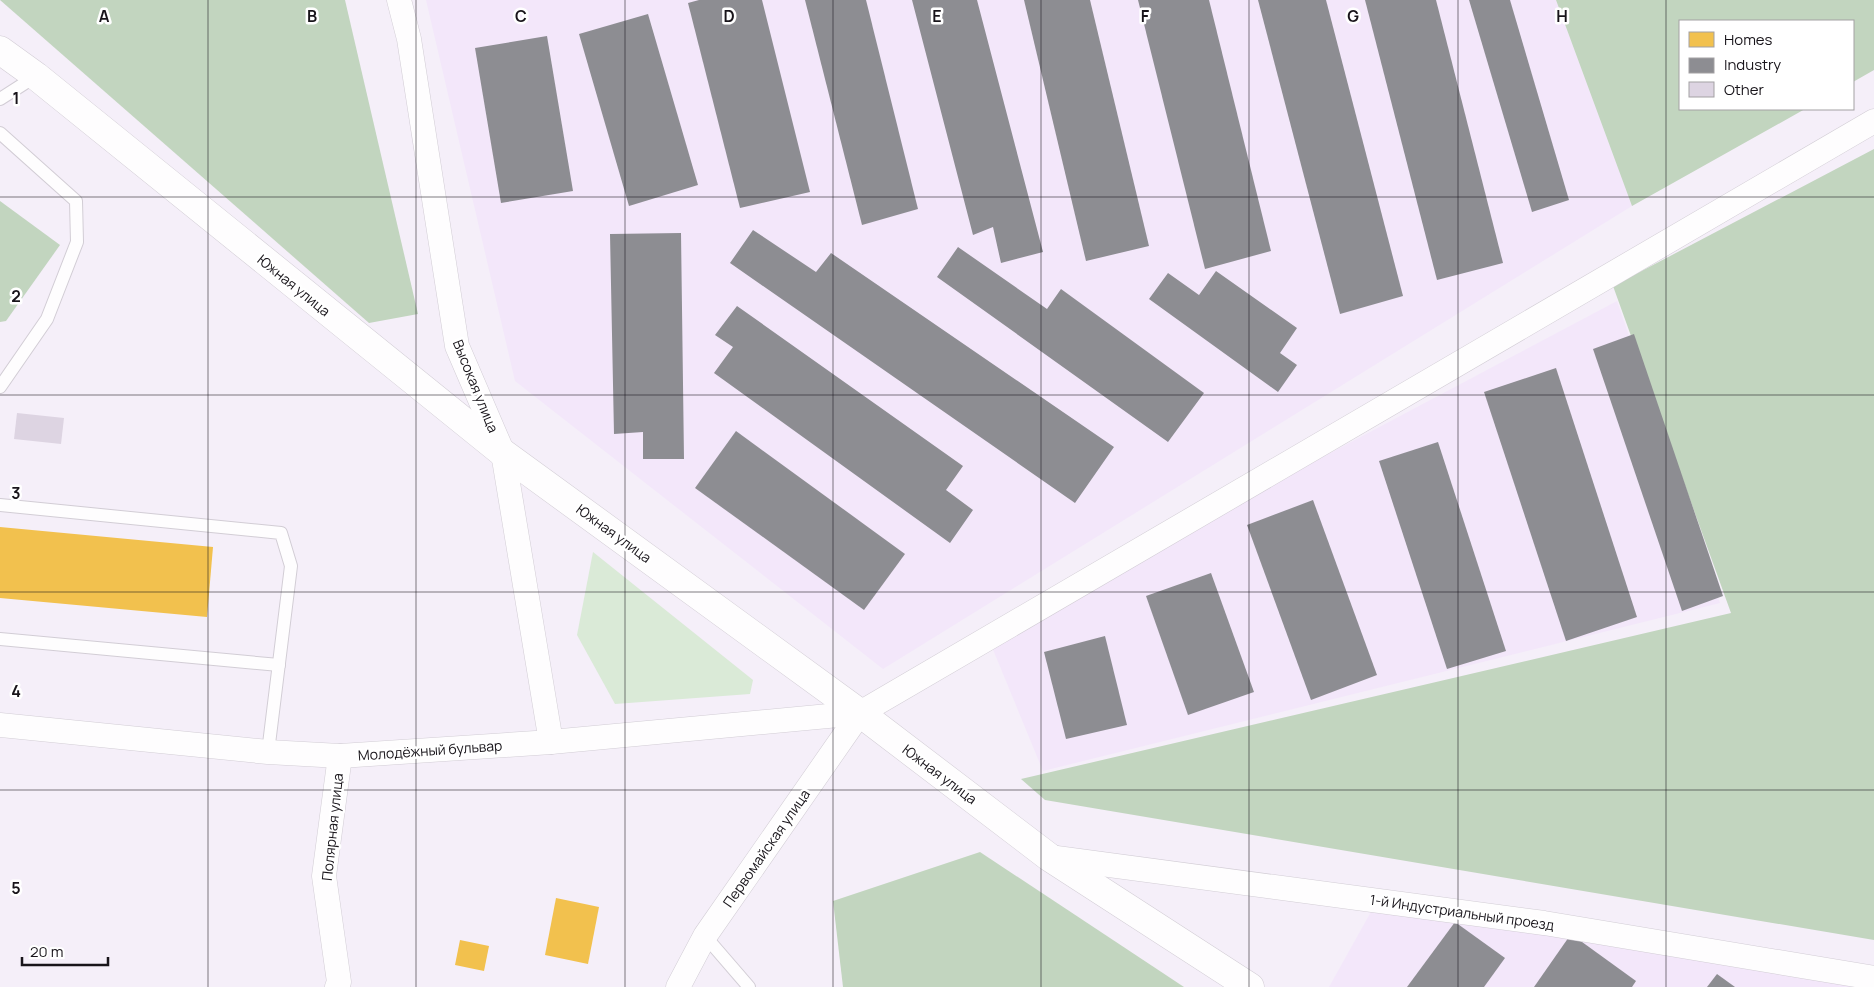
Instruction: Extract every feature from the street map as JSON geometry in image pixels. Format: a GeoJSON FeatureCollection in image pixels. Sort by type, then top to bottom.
{"type":"FeatureCollection","features":[{"type":"Feature","properties":{"kind":"street","name":"Высокая улица"},"geometry":{"type":"LineString","coordinates":[[399,0],[409,39],[457,346],[503,453],[551,742]]}},
{"type":"Feature","properties":{"kind":"street","name":"Южная улица"},"geometry":{"type":"LineString","coordinates":[[0,50],[36,76],[503,453],[860,713],[1049,857],[1250,987]]}},
{"type":"Feature","properties":{"kind":"street"},"geometry":{"type":"LineString","coordinates":[[860,713],[1874,121]]}},
{"type":"Feature","properties":{"kind":"street","name":"Молодёжный бульвар"},"geometry":{"type":"LineString","coordinates":[[0,725],[268,752],[340,756],[551,742],[860,713]]}},
{"type":"Feature","properties":{"kind":"street","name":"Первомайская улица"},"geometry":{"type":"LineString","coordinates":[[678,987],[705,936],[860,713]]}},
{"type":"Feature","properties":{"kind":"street","name":"Полярная улица"},"geometry":{"type":"LineString","coordinates":[[337,987],[339,982],[324,876],[340,756]]}},
{"type":"Feature","properties":{"kind":"street","name":"1-й Индустриальный проезд"},"geometry":{"type":"LineString","coordinates":[[1049,857],[1544,923],[1874,978]]}},
{"type":"Feature","properties":{"kind":"lane"},"geometry":{"type":"LineString","coordinates":[[0,99],[36,76]]}},
{"type":"Feature","properties":{"kind":"lane"},"geometry":{"type":"LineString","coordinates":[[0,133],[76,201],[77,242],[47,319],[0,387]]}},
{"type":"Feature","properties":{"kind":"lane"},"geometry":{"type":"LineString","coordinates":[[0,505],[281,533],[291,566],[268,752]]}},
{"type":"Feature","properties":{"kind":"lane"},"geometry":{"type":"LineString","coordinates":[[0,639],[279,665]]}},
{"type":"Feature","properties":{"kind":"lane"},"geometry":{"type":"LineString","coordinates":[[705,936],[749,987]]}},
{"type":"Feature","properties":{"kind":"shaded area"},"geometry":{"type":"Polygon","coordinates":[[[426,0],[1556,0],[1632,206],[883,669],[515,381],[426,0]]]}},
{"type":"Feature","properties":{"kind":"shaded area"},"geometry":{"type":"Polygon","coordinates":[[[1617,301],[1720,603],[1043,771],[987,635],[1617,301]]]}},
{"type":"Feature","properties":{"kind":"shaded area"},"geometry":{"type":"Polygon","coordinates":[[[1377,901],[1874,987],[1329,987],[1377,901]]]}},
{"type":"Feature","properties":{"kind":"green space"},"geometry":{"type":"Polygon","coordinates":[[[0,0],[345,0],[418,314],[369,323],[0,0]]]}},
{"type":"Feature","properties":{"kind":"green space"},"geometry":{"type":"Polygon","coordinates":[[[1556,0],[1874,0],[1874,70],[1854,81],[1854,20],[1679,20],[1679,110],[1803,110],[1632,206],[1556,0]]]}},
{"type":"Feature","properties":{"kind":"green space"},"geometry":{"type":"Polygon","coordinates":[[[1874,149],[1874,940],[1045,800],[1021,779],[1731,613],[1613,286],[1874,149]]]}},
{"type":"Feature","properties":{"kind":"green space"},"geometry":{"type":"Polygon","coordinates":[[[0,201],[60,245],[6,321],[0,322],[0,201]]]}},
{"type":"Feature","properties":{"kind":"green space"},"geometry":{"type":"Polygon","coordinates":[[[593,552],[753,680],[750,694],[615,704],[577,635],[593,552]]]}},
{"type":"Feature","properties":{"kind":"green space"},"geometry":{"type":"Polygon","coordinates":[[[980,852],[1184,987],[843,987],[833,901],[980,852]]]}},
{"type":"Feature","properties":{"kind":"building: Homes"},"geometry":{"type":"Polygon","coordinates":[[[0,527],[213,547],[207,617],[0,598],[0,527]]]}},
{"type":"Feature","properties":{"kind":"building: Homes"},"geometry":{"type":"Polygon","coordinates":[[[556,898],[599,907],[588,964],[545,955],[556,898]]]}},
{"type":"Feature","properties":{"kind":"building: Homes"},"geometry":{"type":"Polygon","coordinates":[[[460,940],[489,946],[484,971],[455,965],[460,940]]]}},
{"type":"Feature","properties":{"kind":"building: Industry"},"geometry":{"type":"Polygon","coordinates":[[[699,0],[762,0],[810,192],[740,208],[688,3],[699,0]]]}},
{"type":"Feature","properties":{"kind":"building: Industry"},"geometry":{"type":"Polygon","coordinates":[[[805,0],[866,0],[918,209],[862,225],[805,0]]]}},
{"type":"Feature","properties":{"kind":"building: Industry"},"geometry":{"type":"Polygon","coordinates":[[[912,0],[977,0],[1043,252],[1001,263],[993,227],[973,235],[912,0]]]}},
{"type":"Feature","properties":{"kind":"building: Industry"},"geometry":{"type":"Polygon","coordinates":[[[1024,0],[1090,0],[1149,246],[1086,261],[1024,0]]]}},
{"type":"Feature","properties":{"kind":"building: Industry"},"geometry":{"type":"Polygon","coordinates":[[[1138,0],[1209,0],[1271,251],[1205,269],[1138,0]]]}},
{"type":"Feature","properties":{"kind":"building: Industry"},"geometry":{"type":"Polygon","coordinates":[[[1258,0],[1326,0],[1403,296],[1340,314],[1258,0]]]}},
{"type":"Feature","properties":{"kind":"building: Industry"},"geometry":{"type":"Polygon","coordinates":[[[1365,0],[1436,0],[1503,263],[1437,280],[1365,0]]]}},
{"type":"Feature","properties":{"kind":"building: Industry"},"geometry":{"type":"Polygon","coordinates":[[[1469,0],[1510,0],[1569,200],[1532,212],[1469,0]]]}},
{"type":"Feature","properties":{"kind":"building: Industry"},"geometry":{"type":"Polygon","coordinates":[[[648,14],[698,185],[629,206],[579,34],[648,14]]]}},
{"type":"Feature","properties":{"kind":"building: Industry"},"geometry":{"type":"Polygon","coordinates":[[[547,36],[573,191],[501,203],[475,48],[547,36]]]}},
{"type":"Feature","properties":{"kind":"building: Industry"},"geometry":{"type":"Polygon","coordinates":[[[753,230],[816,272],[831,253],[1114,447],[1075,503],[730,263],[753,230]]]}},
{"type":"Feature","properties":{"kind":"building: Industry"},"geometry":{"type":"Polygon","coordinates":[[[681,233],[684,459],[643,459],[643,432],[614,434],[610,234],[681,233]]]}},
{"type":"Feature","properties":{"kind":"building: Industry"},"geometry":{"type":"Polygon","coordinates":[[[958,247],[1047,309],[1061,289],[1204,393],[1168,442],[937,277],[958,247]]]}},
{"type":"Feature","properties":{"kind":"building: Industry"},"geometry":{"type":"Polygon","coordinates":[[[1216,271],[1297,328],[1280,353],[1297,365],[1278,392],[1149,299],[1168,273],[1199,295],[1216,271]]]}},
{"type":"Feature","properties":{"kind":"building: Industry"},"geometry":{"type":"Polygon","coordinates":[[[737,306],[963,466],[946,490],[973,510],[950,543],[714,373],[733,347],[715,335],[737,306]]]}},
{"type":"Feature","properties":{"kind":"building: Industry"},"geometry":{"type":"Polygon","coordinates":[[[1634,334],[1723,596],[1682,611],[1593,349],[1634,334]]]}},
{"type":"Feature","properties":{"kind":"building: Industry"},"geometry":{"type":"Polygon","coordinates":[[[1556,368],[1637,617],[1566,641],[1484,392],[1556,368]]]}},
{"type":"Feature","properties":{"kind":"building: Industry"},"geometry":{"type":"Polygon","coordinates":[[[736,431],[905,554],[864,610],[695,488],[736,431]]]}},
{"type":"Feature","properties":{"kind":"building: Industry"},"geometry":{"type":"Polygon","coordinates":[[[1438,442],[1506,651],[1447,669],[1379,461],[1438,442]]]}},
{"type":"Feature","properties":{"kind":"building: Industry"},"geometry":{"type":"Polygon","coordinates":[[[1313,500],[1377,675],[1311,700],[1247,525],[1313,500]]]}},
{"type":"Feature","properties":{"kind":"building: Industry"},"geometry":{"type":"Polygon","coordinates":[[[1211,573],[1254,692],[1188,715],[1146,596],[1211,573]]]}},
{"type":"Feature","properties":{"kind":"building: Industry"},"geometry":{"type":"Polygon","coordinates":[[[1105,636],[1127,725],[1066,739],[1044,652],[1105,636]]]}},
{"type":"Feature","properties":{"kind":"building: Industry"},"geometry":{"type":"Polygon","coordinates":[[[1455,922],[1505,958],[1484,987],[1407,987],[1455,922]]]}},
{"type":"Feature","properties":{"kind":"building: Industry"},"geometry":{"type":"Polygon","coordinates":[[[1571,934],[1636,981],[1632,987],[1534,987],[1571,934]]]}},
{"type":"Feature","properties":{"kind":"building: Industry"},"geometry":{"type":"Polygon","coordinates":[[[1717,974],[1735,987],[1707,987],[1717,974]]]}},
{"type":"Feature","properties":{"kind":"building: Other"},"geometry":{"type":"Polygon","coordinates":[[[17,413],[64,418],[61,444],[14,439],[17,413]]]}}]}
